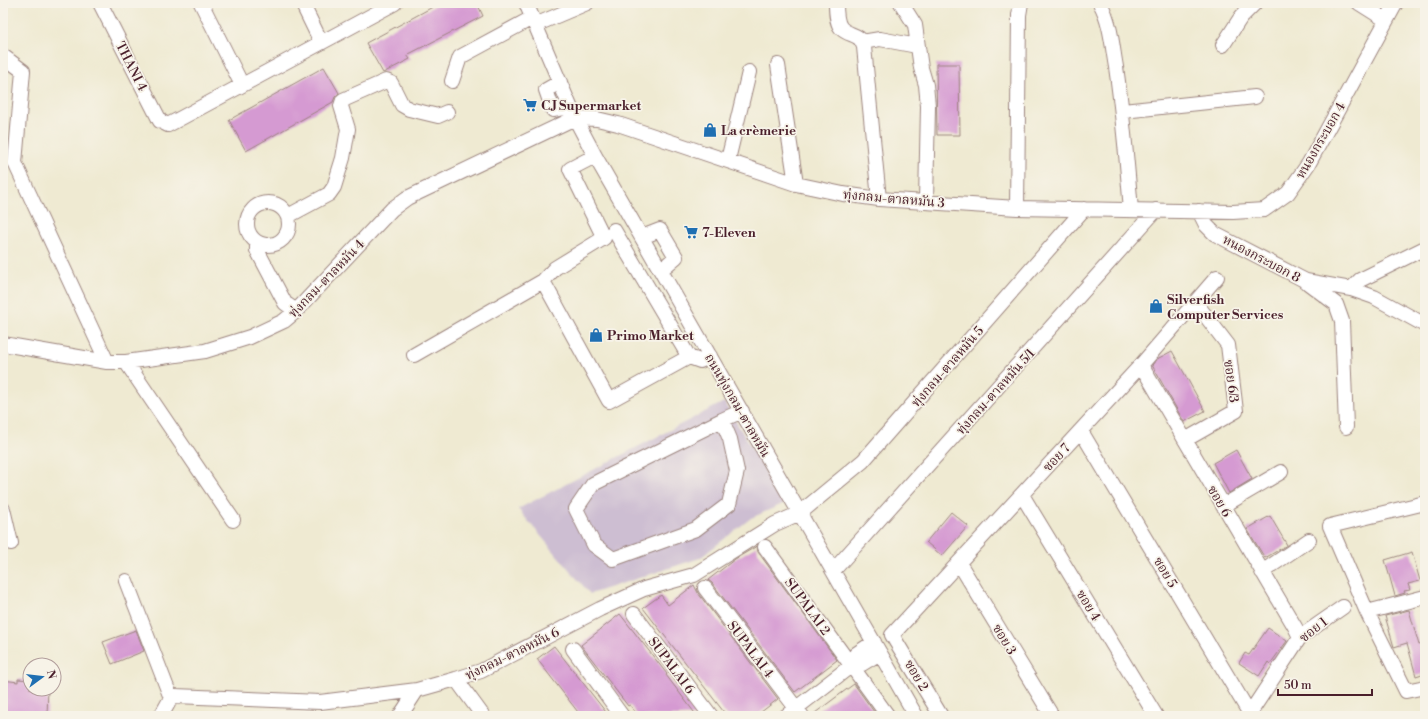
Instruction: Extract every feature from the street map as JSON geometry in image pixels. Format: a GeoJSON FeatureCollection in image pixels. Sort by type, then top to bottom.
{"type":"FeatureCollection","features":[{"type":"Feature","properties":{"kind":"street","name":"THANI 4"},"geometry":{"type":"LineString","coordinates":[[100,3],[160,121],[168,125],[242,85]]}},
{"type":"Feature","properties":{"kind":"street"},"geometry":{"type":"LineString","coordinates":[[201,3],[242,85],[395,3]]}},
{"type":"Feature","properties":{"kind":"street"},"geometry":{"type":"LineString","coordinates":[[302,3],[321,42]]}},
{"type":"Feature","properties":{"kind":"street","name":"ถนนทุ่งกลม-ตาลหมัน"},"geometry":{"type":"LineString","coordinates":[[526,3],[573,112],[595,156],[916,716]]}},
{"type":"Feature","properties":{"kind":"street"},"geometry":{"type":"LineString","coordinates":[[452,81],[460,57],[534,22],[587,3]]}},
{"type":"Feature","properties":{"kind":"street"},"geometry":{"type":"LineString","coordinates":[[836,3],[838,23],[841,28],[858,37],[862,42],[879,199]]}},
{"type":"Feature","properties":{"kind":"street"},"geometry":{"type":"LineString","coordinates":[[901,3],[915,25],[926,85],[928,106],[926,201]]}},
{"type":"Feature","properties":{"kind":"street"},"geometry":{"type":"LineString","coordinates":[[1017,208],[1019,15],[1021,3]]}},
{"type":"Feature","properties":{"kind":"street"},"geometry":{"type":"LineString","coordinates":[[1100,3],[1111,31],[1123,112],[1131,210]]}},
{"type":"Feature","properties":{"kind":"street"},"geometry":{"type":"LineString","coordinates":[[1223,45],[1241,16],[1255,3]]}},
{"type":"Feature","properties":{"kind":"street"},"geometry":{"type":"LineString","coordinates":[[1359,3],[1386,20]]}},
{"type":"Feature","properties":{"kind":"street","name":"หนองกระบอก 4"},"geometry":{"type":"LineString","coordinates":[[1199,211],[1234,212],[1264,210],[1288,192],[1309,163],[1396,3]]}},
{"type":"Feature","properties":{"kind":"street"},"geometry":{"type":"LineString","coordinates":[[862,42],[880,39],[918,46]]}},
{"type":"Feature","properties":{"kind":"street"},"geometry":{"type":"LineString","coordinates":[[3,56],[23,71],[15,163],[107,362]]}},
{"type":"Feature","properties":{"kind":"street"},"geometry":{"type":"LineString","coordinates":[[778,65],[796,184]]}},
{"type":"Feature","properties":{"kind":"street"},"geometry":{"type":"LineString","coordinates":[[728,160],[749,72]]}},
{"type":"Feature","properties":{"kind":"street"},"geometry":{"type":"LineString","coordinates":[[288,216],[329,194],[334,187],[343,158],[348,128],[341,106],[344,100],[386,81],[391,83],[402,105],[409,109],[438,116],[447,112]]}},
{"type":"Feature","properties":{"kind":"street"},"geometry":{"type":"LineString","coordinates":[[1123,112],[1254,97]]}},
{"type":"Feature","properties":{"kind":"street","name":"ทุ่งกลม-ตาลหมัน 3"},"geometry":{"type":"LineString","coordinates":[[573,112],[618,124],[796,184],[843,194],[879,199],[1017,208],[1199,211]]}},
{"type":"Feature","properties":{"kind":"street","name":"ทุ่งกลม-ตาลหมัน 4"},"geometry":{"type":"LineString","coordinates":[[3,344],[107,362],[126,362],[205,351],[256,334],[284,320],[296,311],[392,209],[407,198],[573,112]]}},
{"type":"Feature","properties":{"kind":"street"},"geometry":{"type":"LineString","coordinates":[[595,156],[570,169],[609,234],[656,302],[689,357],[700,361],[710,356]]}},
{"type":"Feature","properties":{"kind":"street"},"geometry":{"type":"LineString","coordinates":[[263,203],[275,204],[282,208],[288,216],[288,232],[283,240],[266,246],[257,243],[251,238],[247,227],[248,215],[253,209],[263,203]]}},
{"type":"Feature","properties":{"kind":"street","name":"ทุ่งกลม-ตาลหมัน 5"},"geometry":{"type":"LineString","coordinates":[[800,513],[863,461],[1084,209]]}},
{"type":"Feature","properties":{"kind":"street","name":"ทุ่งกลม-ตาลหมัน 5/1"},"geometry":{"type":"LineString","coordinates":[[833,571],[1156,210]]}},
{"type":"Feature","properties":{"kind":"street","name":"หนองกระบอก 8"},"geometry":{"type":"LineString","coordinates":[[1199,211],[1206,226],[1215,234],[1306,281],[1351,289],[1374,297],[1425,325]]}},
{"type":"Feature","properties":{"kind":"street"},"geometry":{"type":"LineString","coordinates":[[414,355],[543,281],[555,268],[632,219]]}},
{"type":"Feature","properties":{"kind":"street"},"geometry":{"type":"LineString","coordinates":[[642,237],[660,230],[676,257],[661,270]]}},
{"type":"Feature","properties":{"kind":"street"},"geometry":{"type":"LineString","coordinates":[[257,243],[257,250],[285,304],[296,311]]}},
{"type":"Feature","properties":{"kind":"street"},"geometry":{"type":"LineString","coordinates":[[1351,289],[1360,280],[1425,248]]}},
{"type":"Feature","properties":{"kind":"street","name":"ซอย 7"},"geometry":{"type":"LineString","coordinates":[[892,635],[1141,365],[1217,277]]}},
{"type":"Feature","properties":{"kind":"street"},"geometry":{"type":"LineString","coordinates":[[543,281],[609,401],[689,357]]}},
{"type":"Feature","properties":{"kind":"street"},"geometry":{"type":"LineString","coordinates":[[1306,281],[1336,304],[1342,321],[1346,427]]}},
{"type":"Feature","properties":{"kind":"street"},"geometry":{"type":"LineString","coordinates":[[656,302],[673,291]]}},
{"type":"Feature","properties":{"kind":"street","name":"ซอย 6/3"},"geometry":{"type":"LineString","coordinates":[[1185,440],[1236,411],[1228,345],[1195,302]]}},
{"type":"Feature","properties":{"kind":"street"},"geometry":{"type":"LineString","coordinates":[[126,362],[233,520]]}},
{"type":"Feature","properties":{"kind":"street","name":"ซอย 6"},"geometry":{"type":"LineString","coordinates":[[1141,365],[1300,637]]}},
{"type":"Feature","properties":{"kind":"street"},"geometry":{"type":"LineString","coordinates":[[722,420],[730,439],[737,471],[729,504],[696,529],[613,559],[594,545],[576,509],[593,484],[722,420],[742,411]]}},
{"type":"Feature","properties":{"kind":"street","name":"ซอย 5"},"geometry":{"type":"LineString","coordinates":[[1081,431],[1249,715]]}},
{"type":"Feature","properties":{"kind":"street"},"geometry":{"type":"LineString","coordinates":[[1223,506],[1281,472]]}},
{"type":"Feature","properties":{"kind":"street","name":"ซอย 4"},"geometry":{"type":"LineString","coordinates":[[1022,495],[1156,716]]}},
{"type":"Feature","properties":{"kind":"street"},"geometry":{"type":"LineString","coordinates":[[1425,503],[1330,526],[1367,612],[1406,692],[1425,687]]}},
{"type":"Feature","properties":{"kind":"street"},"geometry":{"type":"LineString","coordinates":[[3,508],[11,543]]}},
{"type":"Feature","properties":{"kind":"street","name":"ทุ่งกลม-ตาลหมัน 6"},"geometry":{"type":"LineString","coordinates":[[171,698],[175,696],[320,702],[417,690],[456,679],[481,671],[600,609],[644,589],[694,575],[775,524],[800,513]]}},
{"type":"Feature","properties":{"kind":"street"},"geometry":{"type":"LineString","coordinates":[[1262,572],[1308,540]]}},
{"type":"Feature","properties":{"kind":"street","name":"SUPALAI 2"},"geometry":{"type":"LineString","coordinates":[[765,547],[888,716]]}},
{"type":"Feature","properties":{"kind":"street","name":"ซอย 3"},"geometry":{"type":"LineString","coordinates":[[959,563],[1052,716]]}},
{"type":"Feature","properties":{"kind":"street"},"geometry":{"type":"LineString","coordinates":[[126,582],[171,698],[162,716]]}},
{"type":"Feature","properties":{"kind":"street","name":"SUPALAI 4"},"geometry":{"type":"LineString","coordinates":[[705,588],[795,714]]}},
{"type":"Feature","properties":{"kind":"street"},"geometry":{"type":"LineString","coordinates":[[1367,612],[1425,597]]}},
{"type":"Feature","properties":{"kind":"street","name":"ซอย 1"},"geometry":{"type":"LineString","coordinates":[[1249,715],[1300,637],[1343,607]]}},
{"type":"Feature","properties":{"kind":"street","name":"SUPALAI 6"},"geometry":{"type":"LineString","coordinates":[[634,614],[711,716]]}},
{"type":"Feature","properties":{"kind":"street","name":"ซอย 2"},"geometry":{"type":"LineString","coordinates":[[892,635],[941,716]]}},
{"type":"Feature","properties":{"kind":"street"},"geometry":{"type":"LineString","coordinates":[[795,714],[852,665],[862,664],[877,648]]}},
{"type":"Feature","properties":{"kind":"street"},"geometry":{"type":"LineString","coordinates":[[572,649],[622,716]]}},
{"type":"Feature","properties":{"kind":"street"},"geometry":{"type":"LineString","coordinates":[[456,679],[483,716]]}},
{"type":"Feature","properties":{"kind":"street"},"geometry":{"type":"LineString","coordinates":[[400,716],[417,690]]}},
{"type":"Feature","properties":{"kind":"shaded area"},"geometry":{"type":"Polygon","coordinates":[[[724,402],[785,503],[751,518],[700,558],[590,594],[518,509],[724,402]]]}},
{"type":"Feature","properties":{"kind":"building"},"geometry":{"type":"Polygon","coordinates":[[[440,3],[477,3],[483,16],[407,55],[410,59],[383,73],[366,43],[440,3]]]}},
{"type":"Feature","properties":{"kind":"building"},"geometry":{"type":"Polygon","coordinates":[[[936,64],[959,64],[960,135],[937,135],[936,64]]]}},
{"type":"Feature","properties":{"kind":"building"},"geometry":{"type":"Polygon","coordinates":[[[324,67],[339,93],[333,102],[246,151],[229,120],[324,67]]]}},
{"type":"Feature","properties":{"kind":"building"},"geometry":{"type":"Polygon","coordinates":[[[1172,351],[1205,411],[1184,422],[1152,365],[1157,359],[1172,351]]]}},
{"type":"Feature","properties":{"kind":"building"},"geometry":{"type":"Polygon","coordinates":[[[1236,450],[1252,479],[1229,493],[1213,463],[1236,450]]]}},
{"type":"Feature","properties":{"kind":"building"},"geometry":{"type":"Polygon","coordinates":[[[951,512],[968,526],[942,556],[926,542],[951,512]]]}},
{"type":"Feature","properties":{"kind":"building"},"geometry":{"type":"Polygon","coordinates":[[[1270,516],[1287,545],[1265,558],[1247,529],[1270,516]]]}},
{"type":"Feature","properties":{"kind":"building"},"geometry":{"type":"Polygon","coordinates":[[[757,546],[758,552],[837,660],[795,692],[712,583],[708,580],[735,559],[757,546]]]}},
{"type":"Feature","properties":{"kind":"building"},"geometry":{"type":"Polygon","coordinates":[[[1412,552],[1420,581],[1408,584],[1410,590],[1404,591],[1405,593],[1395,596],[1385,560],[1412,552]]]}},
{"type":"Feature","properties":{"kind":"building"},"geometry":{"type":"Polygon","coordinates":[[[694,585],[698,593],[778,699],[756,716],[727,716],[643,608],[661,595],[668,605],[694,585]]]}},
{"type":"Feature","properties":{"kind":"building"},"geometry":{"type":"Polygon","coordinates":[[[1409,610],[1419,645],[1425,643],[1425,673],[1416,676],[1407,643],[1394,647],[1385,616],[1409,610]]]}},
{"type":"Feature","properties":{"kind":"building"},"geometry":{"type":"Polygon","coordinates":[[[620,614],[667,674],[666,675],[697,716],[638,716],[630,705],[628,706],[581,645],[620,614]]]}},
{"type":"Feature","properties":{"kind":"building"},"geometry":{"type":"Polygon","coordinates":[[[1268,628],[1287,641],[1270,664],[1268,662],[1259,676],[1239,663],[1245,653],[1249,655],[1268,628]]]}},
{"type":"Feature","properties":{"kind":"building"},"geometry":{"type":"Polygon","coordinates":[[[136,630],[144,651],[112,664],[103,642],[136,630]]]}},
{"type":"Feature","properties":{"kind":"building"},"geometry":{"type":"Polygon","coordinates":[[[554,646],[609,716],[581,716],[537,659],[554,646]]]}},
{"type":"Feature","properties":{"kind":"building"},"geometry":{"type":"Polygon","coordinates":[[[18,679],[22,679],[22,697],[48,697],[47,716],[16,716],[3,713],[3,680],[18,682],[18,679]]]}},
{"type":"Feature","properties":{"kind":"building"},"geometry":{"type":"Polygon","coordinates":[[[854,684],[877,716],[811,716],[835,698],[854,684]]]}},
{"type":"Feature","properties":{"kind":"place","name":"CJ Supermarket"},"geometry":{"type":"Point","coordinates":[530,105]}},
{"type":"Feature","properties":{"kind":"place","name":"La crèmerie"},"geometry":{"type":"Point","coordinates":[710,130]}},
{"type":"Feature","properties":{"kind":"place","name":"7-Eleven"},"geometry":{"type":"Point","coordinates":[691,232]}},
{"type":"Feature","properties":{"kind":"place","name":"Silverfish Computer Services"},"geometry":{"type":"Point","coordinates":[1156,306]}},
{"type":"Feature","properties":{"kind":"place","name":"Primo Market"},"geometry":{"type":"Point","coordinates":[596,335]}}]}
